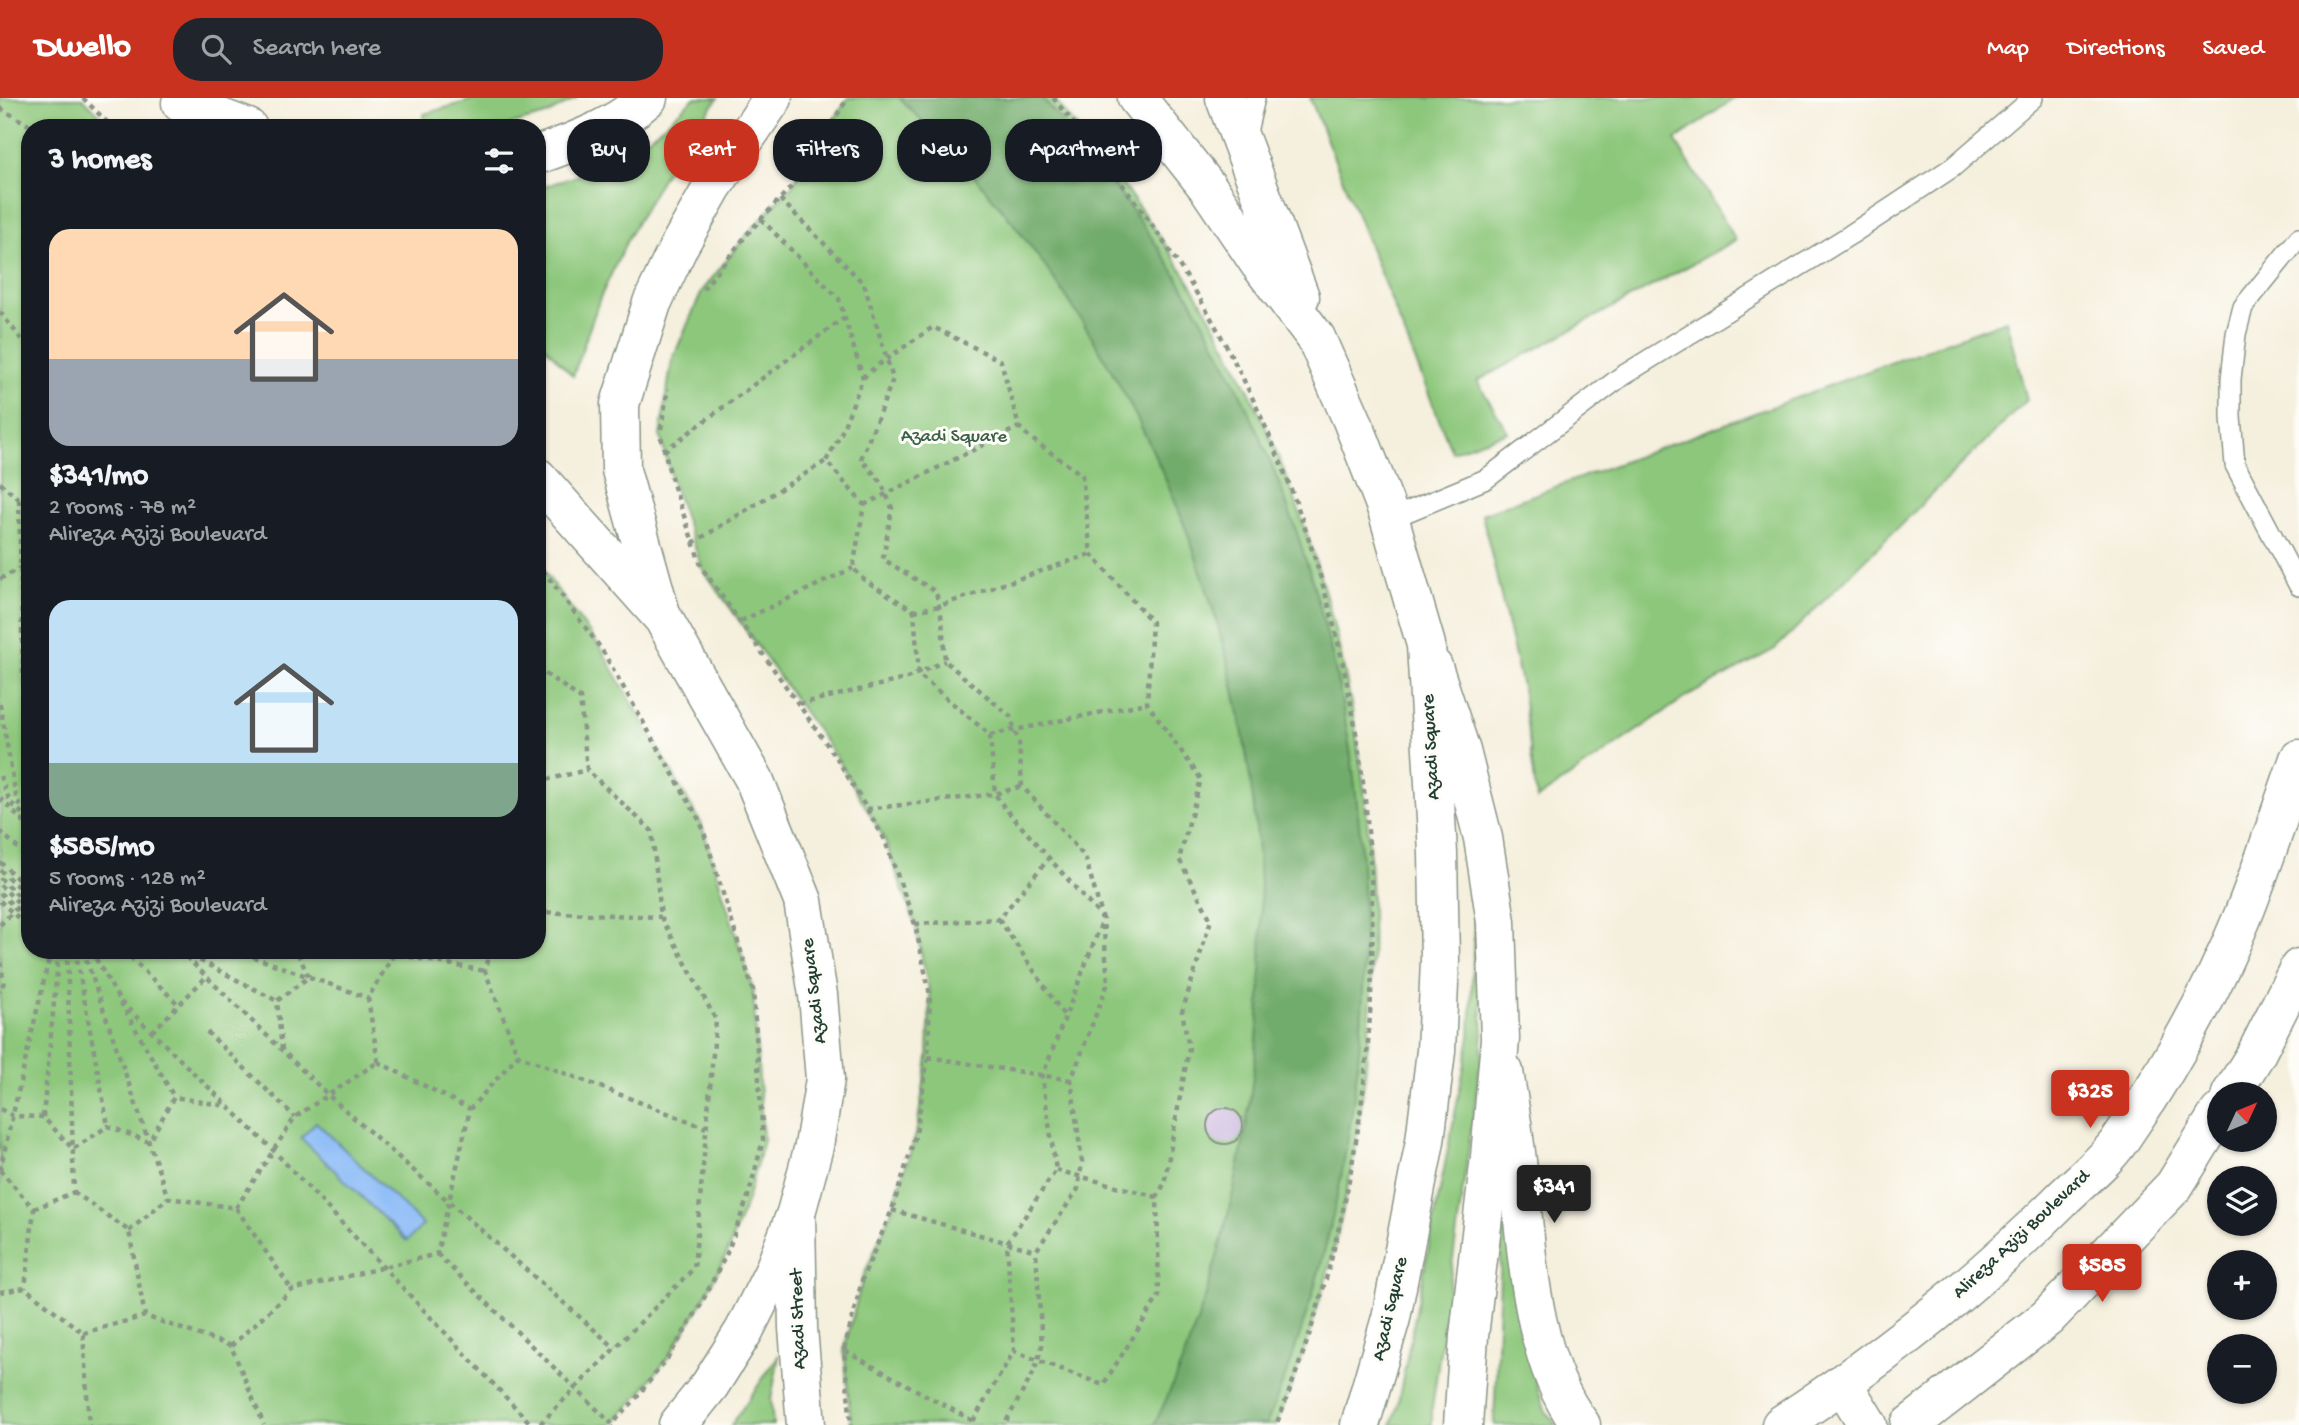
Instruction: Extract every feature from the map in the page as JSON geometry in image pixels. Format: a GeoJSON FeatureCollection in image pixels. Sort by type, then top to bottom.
{"type":"FeatureCollection","features":[{"type":"Feature","properties":{"kind":"main road"},"geometry":{"type":"LineString","coordinates":[[546,152],[583,139],[631,113],[648,98]]}},
{"type":"Feature","properties":{"kind":"main road"},"geometry":{"type":"LineString","coordinates":[[663,618],[621,470],[620,404],[652,303],[679,246],[713,186],[774,98]]}},
{"type":"Feature","properties":{"kind":"main road","name":"Azadi Square"},"geometry":{"type":"LineString","coordinates":[[1137,98],[1209,190],[1259,263],[1316,338],[1352,420],[1390,519],[1426,645],[1438,866],[1440,961],[1436,1051],[1425,1141],[1391,1318],[1360,1425]]}},
{"type":"Feature","properties":{"kind":"main road"},"geometry":{"type":"LineString","coordinates":[[1225,98],[1316,338]]}},
{"type":"Feature","properties":{"kind":"main road"},"geometry":{"type":"LineString","coordinates":[[187,110],[218,119]]}},
{"type":"Feature","properties":{"kind":"main road","name":"Azadi Square"},"geometry":{"type":"LineString","coordinates":[[546,487],[663,618],[754,779],[803,901],[818,995],[825,1079],[814,1146],[796,1213],[773,1273],[744,1331],[710,1385],[678,1425]]}},
{"type":"Feature","properties":{"kind":"main road"},"geometry":{"type":"LineString","coordinates":[[1426,645],[1461,751],[1483,838],[1496,922],[1500,1039],[1528,1260],[1542,1337],[1558,1391],[1581,1425]]}},
{"type":"Feature","properties":{"kind":"main road","name":"Alireza Azizi Boulevard"},"geometry":{"type":"LineString","coordinates":[[1782,1425],[1922,1325],[1977,1279],[2035,1227],[2119,1143],[2189,1029],[2241,919],[2299,759]]}},
{"type":"Feature","properties":{"kind":"main road"},"geometry":{"type":"LineString","coordinates":[[2238,1082],[2256,1054],[2299,968]]}},
{"type":"Feature","properties":{"kind":"main road"},"geometry":{"type":"LineString","coordinates":[[1463,1425],[1469,1336],[1490,1157],[1500,1039]]}},
{"type":"Feature","properties":{"kind":"main road"},"geometry":{"type":"LineString","coordinates":[[1910,1425],[2047,1318],[2174,1186],[2207,1132]]}},
{"type":"Feature","properties":{"kind":"main road","name":"Azadi Street"},"geometry":{"type":"LineString","coordinates":[[796,1213],[798,1328],[806,1425]]}},
{"type":"Feature","properties":{"kind":"main road"},"geometry":{"type":"LineString","coordinates":[[1843,1384],[1868,1425]]}},
{"type":"Feature","properties":{"kind":"lane"},"geometry":{"type":"LineString","coordinates":[[1244,148],[1255,98]]}},
{"type":"Feature","properties":{"kind":"lane"},"geometry":{"type":"LineString","coordinates":[[1390,519],[1486,479],[1622,376],[1850,235],[1954,167],[2033,98]]}},
{"type":"Feature","properties":{"kind":"lane"},"geometry":{"type":"LineString","coordinates":[[2299,238],[2243,307],[2236,334],[2231,404],[2235,465],[2299,586]]}},
{"type":"Feature","properties":{"kind":"path"},"geometry":{"type":"LineString","coordinates":[[82,98],[104,119]]}},
{"type":"Feature","properties":{"kind":"path"},"geometry":{"type":"LineString","coordinates":[[702,291],[791,187],[848,98]]}},
{"type":"Feature","properties":{"kind":"path"},"geometry":{"type":"LineString","coordinates":[[1053,98],[1103,157],[1154,227],[1200,300],[1241,376],[1277,454],[1307,535],[1332,618],[1351,702],[1364,787],[1372,873],[1373,959],[1369,1045],[1359,1131],[1343,1216],[1321,1298],[1294,1381],[1276,1425]]}},
{"type":"Feature","properties":{"kind":"path"},"geometry":{"type":"LineString","coordinates":[[0,108],[21,120]]}},
{"type":"Feature","properties":{"kind":"path"},"geometry":{"type":"LineString","coordinates":[[779,199],[864,284],[893,379],[861,459],[881,482],[892,508],[883,559],[936,592],[945,661],[1010,716],[1018,743],[1022,786],[1085,857],[1103,919],[1108,984],[1071,1080],[1083,1162],[1078,1189],[1035,1251],[1042,1346],[1034,1372],[1004,1425]]}},
{"type":"Feature","properties":{"kind":"path"},"geometry":{"type":"LineString","coordinates":[[761,219],[839,299],[863,378]]}},
{"type":"Feature","properties":{"kind":"path"},"geometry":{"type":"LineString","coordinates":[[0,312],[21,339]]}},
{"type":"Feature","properties":{"kind":"path"},"geometry":{"type":"LineString","coordinates":[[664,451],[845,317]]}},
{"type":"Feature","properties":{"kind":"path"},"geometry":{"type":"LineString","coordinates":[[693,543],[826,461],[840,436],[863,378],[933,327],[1000,361],[1019,427],[1082,475],[1091,554],[1152,622],[1147,703],[1201,779],[1179,859],[1211,920],[1182,1012],[1189,1048],[1164,1184],[1157,1196],[1160,1296],[1103,1385],[1014,1352]]}},
{"type":"Feature","properties":{"kind":"path"},"geometry":{"type":"LineString","coordinates":[[668,388],[660,435],[672,481],[702,568],[838,760],[884,838],[915,924],[930,995],[928,1057],[916,1134],[892,1210],[863,1277],[844,1350],[851,1425]]}},
{"type":"Feature","properties":{"kind":"path"},"geometry":{"type":"LineString","coordinates":[[864,505],[1019,427]]}},
{"type":"Feature","properties":{"kind":"path"},"geometry":{"type":"LineString","coordinates":[[826,461],[864,505]]}},
{"type":"Feature","properties":{"kind":"path"},"geometry":{"type":"LineString","coordinates":[[0,483],[19,499],[21,597]]}},
{"type":"Feature","properties":{"kind":"path"},"geometry":{"type":"LineString","coordinates":[[853,568],[864,505]]}},
{"type":"Feature","properties":{"kind":"path"},"geometry":{"type":"LineString","coordinates":[[853,568],[863,579],[914,611],[939,606],[1091,554]]}},
{"type":"Feature","properties":{"kind":"path"},"geometry":{"type":"LineString","coordinates":[[0,579],[20,568]]}},
{"type":"Feature","properties":{"kind":"path"},"geometry":{"type":"LineString","coordinates":[[741,621],[853,568]]}},
{"type":"Feature","properties":{"kind":"path"},"geometry":{"type":"LineString","coordinates":[[437,1254],[611,1424],[633,1402],[669,1356],[700,1306],[727,1253],[748,1198],[764,1140],[753,990],[701,823],[602,650],[546,574]]}},
{"type":"Feature","properties":{"kind":"path"},"geometry":{"type":"LineString","coordinates":[[914,611],[919,675],[989,735],[995,794],[1103,919]]}},
{"type":"Feature","properties":{"kind":"path"},"geometry":{"type":"LineString","coordinates":[[799,704],[919,675],[945,661]]}},
{"type":"Feature","properties":{"kind":"path"},"geometry":{"type":"LineString","coordinates":[[539,1425],[694,1268],[716,1020],[661,917],[652,831],[587,770],[580,698],[546,674]]}},
{"type":"Feature","properties":{"kind":"path"},"geometry":{"type":"LineString","coordinates":[[989,735],[1147,703]]}},
{"type":"Feature","properties":{"kind":"path"},"geometry":{"type":"LineString","coordinates":[[0,704],[18,802],[21,805]]}},
{"type":"Feature","properties":{"kind":"path"},"geometry":{"type":"LineString","coordinates":[[546,780],[587,770]]}},
{"type":"Feature","properties":{"kind":"path"},"geometry":{"type":"LineString","coordinates":[[0,776],[10,802],[21,812]]}},
{"type":"Feature","properties":{"kind":"path"},"geometry":{"type":"LineString","coordinates":[[867,809],[995,794],[1022,786]]}},
{"type":"Feature","properties":{"kind":"path"},"geometry":{"type":"LineString","coordinates":[[1,801],[21,802]]}},
{"type":"Feature","properties":{"kind":"path"},"geometry":{"type":"LineString","coordinates":[[1,801],[21,820]]}},
{"type":"Feature","properties":{"kind":"path"},"geometry":{"type":"LineString","coordinates":[[0,831],[21,851]]}},
{"type":"Feature","properties":{"kind":"path"},"geometry":{"type":"LineString","coordinates":[[915,924],[999,919],[1049,858]]}},
{"type":"Feature","properties":{"kind":"path"},"geometry":{"type":"LineString","coordinates":[[0,862],[21,898]]}},
{"type":"Feature","properties":{"kind":"path"},"geometry":{"type":"LineString","coordinates":[[0,870],[21,898]]}},
{"type":"Feature","properties":{"kind":"path"},"geometry":{"type":"LineString","coordinates":[[0,878],[21,899]]}},
{"type":"Feature","properties":{"kind":"path"},"geometry":{"type":"LineString","coordinates":[[0,885],[21,900]]}},
{"type":"Feature","properties":{"kind":"path"},"geometry":{"type":"LineString","coordinates":[[0,893],[21,900]]}},
{"type":"Feature","properties":{"kind":"path"},"geometry":{"type":"LineString","coordinates":[[0,901],[21,901]]}},
{"type":"Feature","properties":{"kind":"path"},"geometry":{"type":"LineString","coordinates":[[0,925],[21,903]]}},
{"type":"Feature","properties":{"kind":"path"},"geometry":{"type":"LineString","coordinates":[[546,912],[661,917]]}},
{"type":"Feature","properties":{"kind":"path"},"geometry":{"type":"LineString","coordinates":[[999,919],[1065,1018]]}},
{"type":"Feature","properties":{"kind":"path"},"geometry":{"type":"LineString","coordinates":[[844,1350],[973,1423],[1014,1352],[1007,1243],[1056,1170],[1042,1077],[1103,919]]}},
{"type":"Feature","properties":{"kind":"path"},"geometry":{"type":"LineString","coordinates":[[25,1288],[34,1209],[0,1170],[50,959]]}},
{"type":"Feature","properties":{"kind":"path"},"geometry":{"type":"LineString","coordinates":[[43,1117],[59,959]]}},
{"type":"Feature","properties":{"kind":"path"},"geometry":{"type":"LineString","coordinates":[[67,959],[74,1192]]}},
{"type":"Feature","properties":{"kind":"path"},"geometry":{"type":"LineString","coordinates":[[77,959],[108,1126]]}},
{"type":"Feature","properties":{"kind":"path"},"geometry":{"type":"LineString","coordinates":[[86,959],[168,1198]]}},
{"type":"Feature","properties":{"kind":"path"},"geometry":{"type":"LineString","coordinates":[[96,959],[174,1097]]}},
{"type":"Feature","properties":{"kind":"path"},"geometry":{"type":"LineString","coordinates":[[132,959],[179,1004]]}},
{"type":"Feature","properties":{"kind":"path"},"geometry":{"type":"LineString","coordinates":[[189,959],[328,1095],[615,1348]]}},
{"type":"Feature","properties":{"kind":"path"},"geometry":{"type":"LineString","coordinates":[[197,959],[277,1001]]}},
{"type":"Feature","properties":{"kind":"path"},"geometry":{"type":"LineString","coordinates":[[259,959],[368,998]]}},
{"type":"Feature","properties":{"kind":"path"},"geometry":{"type":"LineString","coordinates":[[300,959],[309,977]]}},
{"type":"Feature","properties":{"kind":"path"},"geometry":{"type":"LineString","coordinates":[[378,1062],[368,998],[389,959]]}},
{"type":"Feature","properties":{"kind":"path"},"geometry":{"type":"LineString","coordinates":[[427,959],[485,971]]}},
{"type":"Feature","properties":{"kind":"path"},"geometry":{"type":"LineString","coordinates":[[488,959],[485,971],[518,1055],[706,1128]]}},
{"type":"Feature","properties":{"kind":"path"},"geometry":{"type":"LineString","coordinates":[[0,962],[4,982],[0,992]]}},
{"type":"Feature","properties":{"kind":"path"},"geometry":{"type":"LineString","coordinates":[[152,1032],[206,977]]}},
{"type":"Feature","properties":{"kind":"path"},"geometry":{"type":"LineString","coordinates":[[277,1001],[309,977]]}},
{"type":"Feature","properties":{"kind":"path"},"geometry":{"type":"LineString","coordinates":[[277,1001],[282,1051]]}},
{"type":"Feature","properties":{"kind":"path"},"geometry":{"type":"LineString","coordinates":[[121,1002],[273,1150],[532,1425]]}},
{"type":"Feature","properties":{"kind":"path"},"geometry":{"type":"LineString","coordinates":[[207,1032],[295,1116]]}},
{"type":"Feature","properties":{"kind":"path"},"geometry":{"type":"LineString","coordinates":[[437,1254],[470,1109],[518,1055]]}},
{"type":"Feature","properties":{"kind":"path"},"geometry":{"type":"LineString","coordinates":[[928,1057],[1071,1080]]}},
{"type":"Feature","properties":{"kind":"path"},"geometry":{"type":"LineString","coordinates":[[236,1208],[295,1116],[378,1062]]}},
{"type":"Feature","properties":{"kind":"path"},"geometry":{"type":"LineString","coordinates":[[378,1062],[470,1109]]}},
{"type":"Feature","properties":{"kind":"path"},"geometry":{"type":"LineString","coordinates":[[149,1142],[174,1097]]}},
{"type":"Feature","properties":{"kind":"path"},"geometry":{"type":"LineString","coordinates":[[174,1097],[228,1107]]}},
{"type":"Feature","properties":{"kind":"path"},"geometry":{"type":"LineString","coordinates":[[0,1109],[13,1116],[43,1117],[72,1149]]}},
{"type":"Feature","properties":{"kind":"path"},"geometry":{"type":"LineString","coordinates":[[108,1126],[149,1142]]}},
{"type":"Feature","properties":{"kind":"path"},"geometry":{"type":"LineString","coordinates":[[72,1149],[108,1126]]}},
{"type":"Feature","properties":{"kind":"path"},"geometry":{"type":"LineString","coordinates":[[1056,1170],[1157,1196]]}},
{"type":"Feature","properties":{"kind":"path"},"geometry":{"type":"LineString","coordinates":[[34,1209],[74,1192]]}},
{"type":"Feature","properties":{"kind":"path"},"geometry":{"type":"LineString","coordinates":[[74,1192],[129,1231],[145,1316]]}},
{"type":"Feature","properties":{"kind":"path"},"geometry":{"type":"LineString","coordinates":[[129,1231],[168,1198],[236,1208],[292,1290]]}},
{"type":"Feature","properties":{"kind":"path"},"geometry":{"type":"LineString","coordinates":[[892,1210],[1035,1251]]}},
{"type":"Feature","properties":{"kind":"path"},"geometry":{"type":"LineString","coordinates":[[231,1346],[292,1290],[437,1254]]}},
{"type":"Feature","properties":{"kind":"path"},"geometry":{"type":"LineString","coordinates":[[0,1292],[25,1288],[83,1333],[89,1425]]}},
{"type":"Feature","properties":{"kind":"path"},"geometry":{"type":"LineString","coordinates":[[83,1333],[145,1316],[231,1346],[264,1425]]}},
{"type":"Feature","properties":{"kind":"green space"},"geometry":{"type":"Polygon","coordinates":[[[0,98],[83,98],[104,119],[21,119],[21,959],[546,959],[546,574],[602,650],[701,823],[753,990],[763,1140],[748,1197],[727,1253],[700,1306],[669,1356],[611,1425],[0,1425],[0,98]]]}},
{"type":"Feature","properties":{"kind":"green space"},"geometry":{"type":"Polygon","coordinates":[[[479,98],[577,98],[546,115],[531,119],[424,119],[424,114],[479,98]]]}},
{"type":"Feature","properties":{"kind":"green space"},"geometry":{"type":"Polygon","coordinates":[[[694,98],[718,98],[703,119],[670,119],[694,98]]]}},
{"type":"Feature","properties":{"kind":"green space","name":"Azadi Square"},"geometry":{"type":"Polygon","coordinates":[[[848,98],[1053,98],[1070,119],[1005,119],[1005,182],[1121,182],[1200,299],[1267,431],[1318,568],[1352,709],[1370,853],[1371,998],[1356,1143],[1324,1286],[1276,1425],[851,1425],[844,1350],[863,1277],[892,1210],[916,1134],[928,1057],[930,995],[915,924],[884,838],[838,760],[702,568],[672,481],[660,435],[672,360],[702,291],[749,232],[794,182],[883,182],[883,119],[835,119],[848,98]]]}},
{"type":"Feature","properties":{"kind":"green space"},"geometry":{"type":"Polygon","coordinates":[[[899,98],[1042,98],[1060,119],[1005,119],[1005,182],[1110,182],[1123,198],[1194,305],[1260,437],[1310,574],[1344,714],[1362,857],[1363,1000],[1347,1143],[1315,1285],[1266,1425],[1154,1425],[1196,1325],[1227,1220],[1242,1149],[1260,1004],[1259,860],[1240,718],[1204,580],[1151,448],[1083,322],[998,205],[977,182],[991,182],[991,119],[918,119],[899,98]]]}},
{"type":"Feature","properties":{"kind":"green space"},"geometry":{"type":"Polygon","coordinates":[[[1310,98],[1735,98],[1675,140],[1736,240],[1477,381],[1508,432],[1452,452],[1310,98]]]}},
{"type":"Feature","properties":{"kind":"green space"},"geometry":{"type":"Polygon","coordinates":[[[664,124],[664,175],[629,236],[600,298],[573,376],[546,348],[546,186],[567,179],[567,182],[650,182],[650,136],[664,124]]]}},
{"type":"Feature","properties":{"kind":"green space"},"geometry":{"type":"Polygon","coordinates":[[[2006,320],[2027,400],[1775,649],[1686,697],[1537,799],[1522,687],[1482,514],[2006,320]]]}},
{"type":"Feature","properties":{"kind":"green space"},"geometry":{"type":"Polygon","coordinates":[[[1475,908],[1483,1033],[1481,1060],[1432,1408],[1432,1425],[1391,1425],[1397,1408],[1470,1037],[1475,908]]]}},
{"type":"Feature","properties":{"kind":"green space"},"geometry":{"type":"Polygon","coordinates":[[[1505,1151],[1519,1306],[1538,1389],[1545,1410],[1557,1425],[1494,1425],[1505,1151]]]}},
{"type":"Feature","properties":{"kind":"green space"},"geometry":{"type":"Polygon","coordinates":[[[779,1355],[771,1400],[773,1425],[731,1425],[779,1355]]]}},
{"type":"Feature","properties":{"kind":"water"},"geometry":{"type":"Polygon","coordinates":[[[316,1122],[423,1225],[407,1241],[301,1138],[316,1122]]]}},
{"type":"Feature","properties":{"kind":"building"},"geometry":{"type":"Polygon","coordinates":[[[1225,1108],[1238,1113],[1243,1126],[1238,1139],[1225,1144],[1212,1139],[1207,1126],[1212,1113],[1225,1108]]]}}]}
